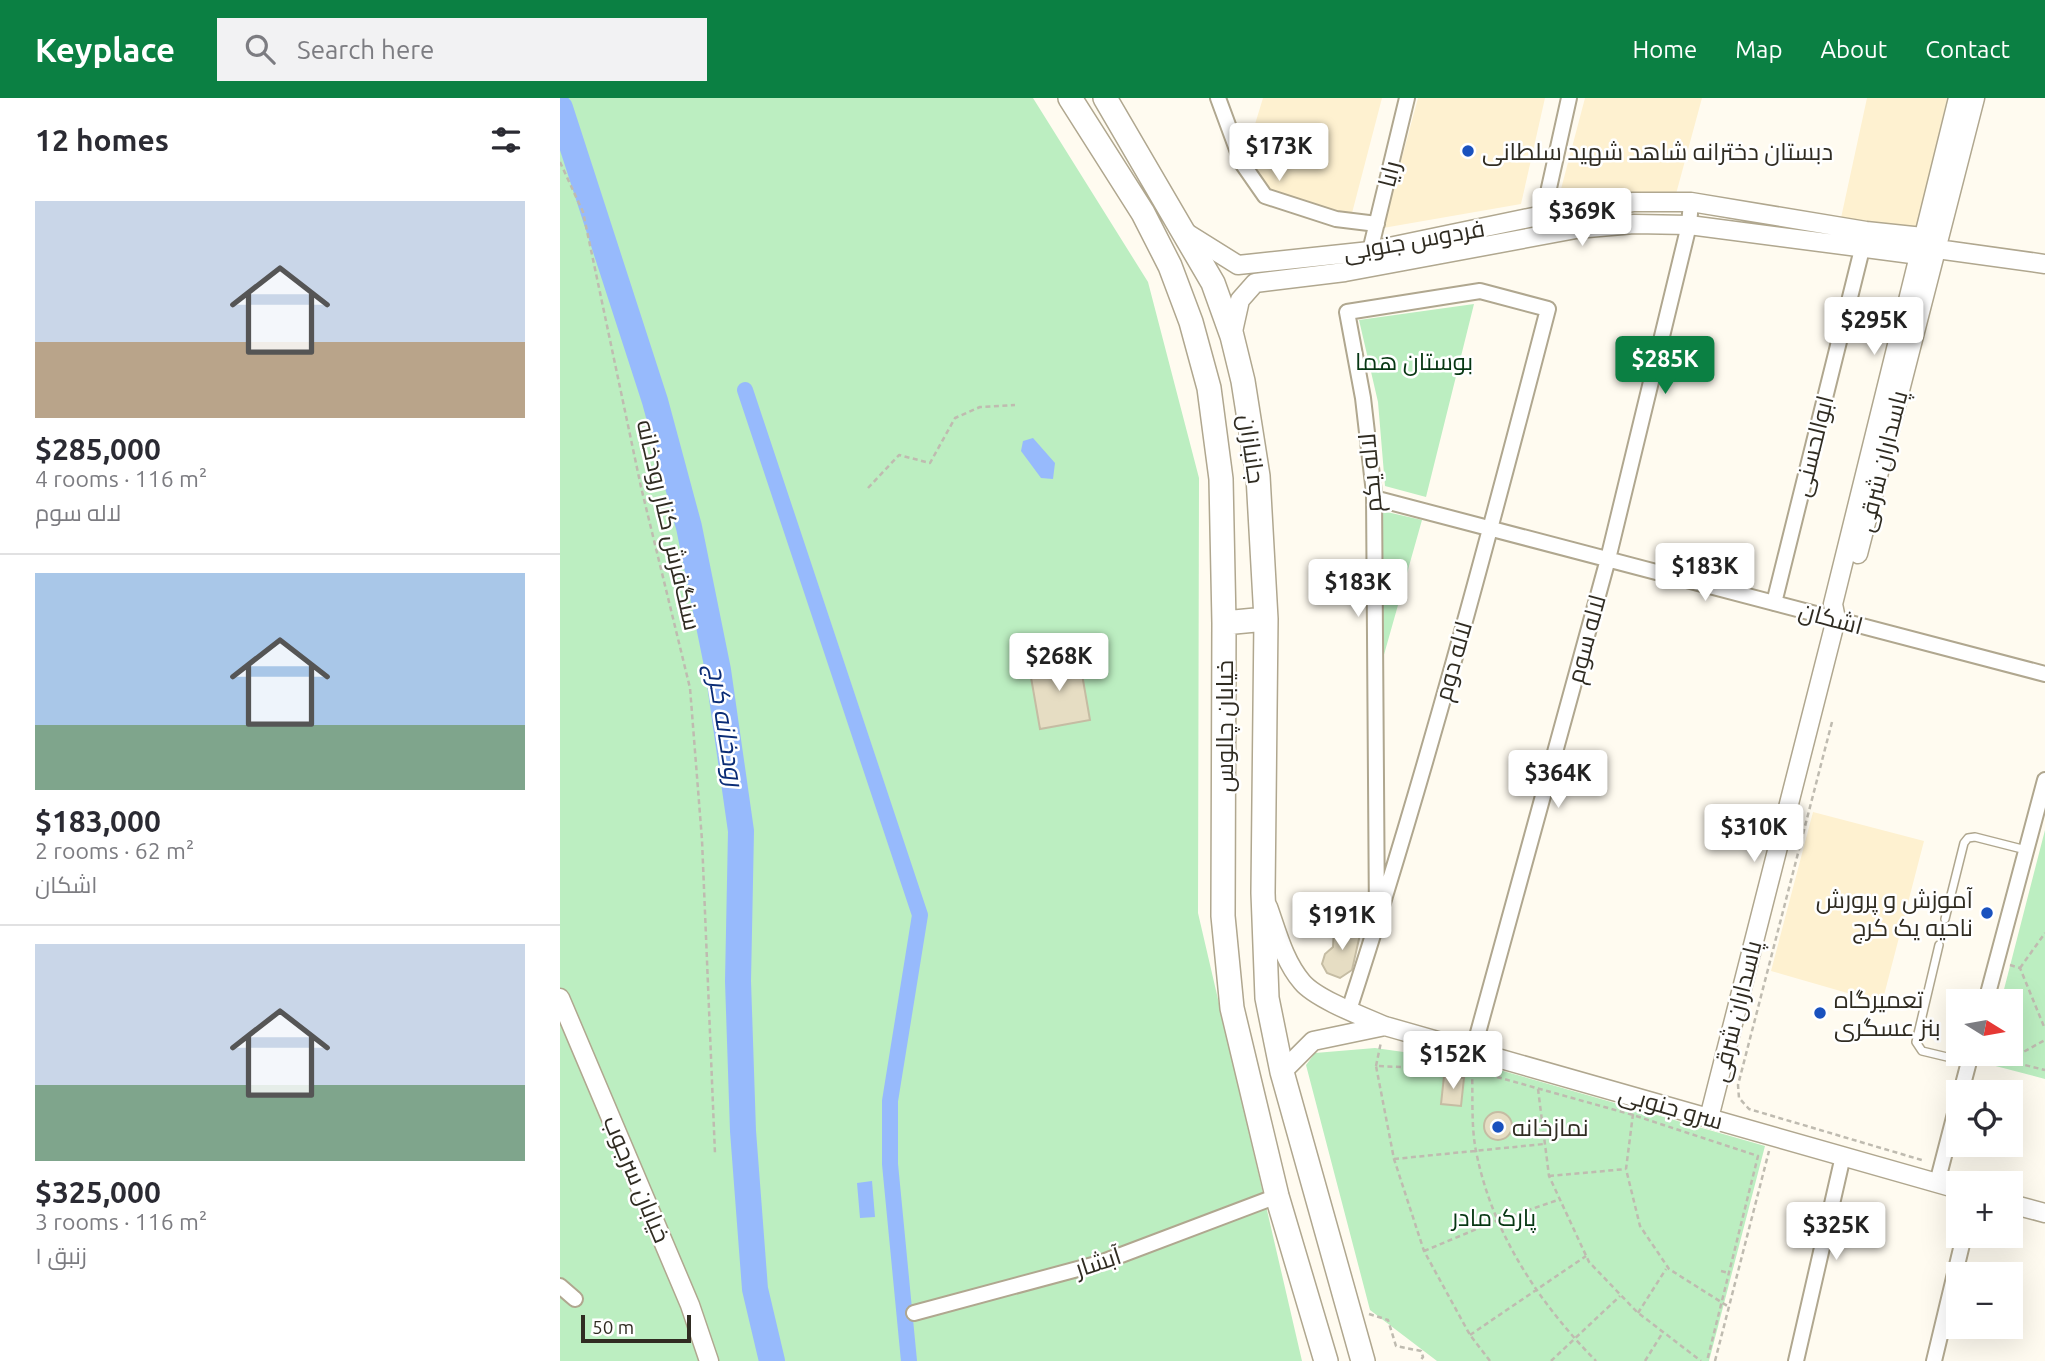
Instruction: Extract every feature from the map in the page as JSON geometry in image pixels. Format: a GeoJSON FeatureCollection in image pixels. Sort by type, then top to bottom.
{"type":"FeatureCollection","features":[{"type":"Feature","properties":{"kind":"highway","name":"جانبازان"},"geometry":{"type":"LineString","coordinates":[[1105,98],[1213,283],[1232,336],[1243,381],[1258,476],[1266,619],[1263,893]]}},
{"type":"Feature","properties":{"kind":"highway","name":"خیابان چالوس"},"geometry":{"type":"LineString","coordinates":[[1074,104],[1143,212],[1170,266],[1191,322],[1209,388],[1221,479],[1224,623],[1223,916],[1232,1008],[1277,1196],[1326,1361]]}},
{"type":"Feature","properties":{"kind":"highway"},"geometry":{"type":"LineString","coordinates":[[1224,623],[1266,619]]}},
{"type":"Feature","properties":{"kind":"highway"},"geometry":{"type":"LineString","coordinates":[[1263,893],[1267,998],[1282,1072],[1363,1361]]}},
{"type":"Feature","properties":{"kind":"street"},"geometry":{"type":"LineString","coordinates":[[1218,98],[1242,163],[1265,196],[1336,219],[1377,224]]}},
{"type":"Feature","properties":{"kind":"street","name":"رایا"},"geometry":{"type":"LineString","coordinates":[[1370,251],[1407,98]]}},
{"type":"Feature","properties":{"kind":"street"},"geometry":{"type":"LineString","coordinates":[[1543,215],[1569,98]]}},
{"type":"Feature","properties":{"kind":"street","name":"پاسداران شرقی"},"geometry":{"type":"LineString","coordinates":[[1709,1118],[1836,619],[1833,604],[1926,247],[1958,98]]}},
{"type":"Feature","properties":{"kind":"street","name":"پاسداران شرقی"},"geometry":{"type":"LineString","coordinates":[[1926,247],[1975,98]]}},
{"type":"Feature","properties":{"kind":"street","name":"فردوس جنوبی"},"geometry":{"type":"LineString","coordinates":[[1185,232],[1238,265],[1370,251],[1543,215],[1633,202],[1691,202],[1864,240]]}},
{"type":"Feature","properties":{"kind":"street","name":"لاله سوم"},"geometry":{"type":"LineString","coordinates":[[1473,1051],[1608,559],[1689,225],[1691,202]]}},
{"type":"Feature","properties":{"kind":"street","name":"فردوس جنوبی"},"geometry":{"type":"LineString","coordinates":[[1232,336],[1240,300],[1255,283],[1346,272],[1576,229],[1634,224],[1689,225],[1864,240],[2045,264]]}},
{"type":"Feature","properties":{"kind":"street","name":"ابوالحسنی"},"geometry":{"type":"LineString","coordinates":[[1774,603],[1864,240]]}},
{"type":"Feature","properties":{"kind":"street","name":"لاله یکم"},"geometry":{"type":"LineString","coordinates":[[1377,924],[1374,498],[1363,398],[1347,312],[1480,291],[1548,309]]}},
{"type":"Feature","properties":{"kind":"street","name":"لاله دوم"},"geometry":{"type":"LineString","coordinates":[[1349,1010],[1377,924],[1491,528],[1548,309]]}},
{"type":"Feature","properties":{"kind":"street","name":"اشکان"},"geometry":{"type":"LineString","coordinates":[[1374,498],[2045,674]]}},
{"type":"Feature","properties":{"kind":"street"},"geometry":{"type":"LineString","coordinates":[[1989,989],[2045,780]]}},
{"type":"Feature","properties":{"kind":"street","name":"سرو جنوبی"},"geometry":{"type":"LineString","coordinates":[[1263,893],[1286,957],[1303,984],[1349,1010],[1385,1026],[1538,1070],[1635,1106],[1709,1118],[1843,1156],[1939,1174],[1946,1180]]}},
{"type":"Feature","properties":{"kind":"street","name":"خیابان سرجوب"},"geometry":{"type":"LineString","coordinates":[[560,998],[690,1305],[709,1361]]}},
{"type":"Feature","properties":{"kind":"street"},"geometry":{"type":"LineString","coordinates":[[1282,1072],[1313,1041],[1385,1026]]}},
{"type":"Feature","properties":{"kind":"street"},"geometry":{"type":"LineString","coordinates":[[1939,1174],[1946,1147]]}},
{"type":"Feature","properties":{"kind":"street"},"geometry":{"type":"LineString","coordinates":[[1796,1361],[1843,1156]]}},
{"type":"Feature","properties":{"kind":"street","name":"آبشار"},"geometry":{"type":"LineString","coordinates":[[914,1313],[1100,1263],[1277,1196]]}},
{"type":"Feature","properties":{"kind":"street"},"geometry":{"type":"LineString","coordinates":[[2023,1207],[2045,1213]]}},
{"type":"Feature","properties":{"kind":"street"},"geometry":{"type":"LineString","coordinates":[[1934,1361],[1961,1248]]}},
{"type":"Feature","properties":{"kind":"street"},"geometry":{"type":"LineString","coordinates":[[560,1286],[575,1299]]}},
{"type":"Feature","properties":{"kind":"lane"},"geometry":{"type":"LineString","coordinates":[[1945,919],[1964,843],[1968,838],[1975,837],[2026,850]]}},
{"type":"Feature","properties":{"kind":"lane"},"geometry":{"type":"LineString","coordinates":[[1939,946],[1916,1042],[1922,1051],[1946,1053]]}},
{"type":"Feature","properties":{"kind":"path","name":"سنگ‌فرش کنار رودخانه"},"geometry":{"type":"LineString","coordinates":[[560,162],[583,212],[640,486],[690,688],[702,840],[716,1154]]}},
{"type":"Feature","properties":{"kind":"path"},"geometry":{"type":"LineString","coordinates":[[868,488],[899,455],[930,463],[955,418],[980,408],[1015,405]]}},
{"type":"Feature","properties":{"kind":"path"},"geometry":{"type":"LineString","coordinates":[[1832,722],[1738,1085],[1739,1098],[1749,1110],[1946,1175]]}},
{"type":"Feature","properties":{"kind":"path"},"geometry":{"type":"LineString","coordinates":[[2021,968],[2045,933]]}},
{"type":"Feature","properties":{"kind":"path"},"geometry":{"type":"LineString","coordinates":[[2010,965],[2021,968]]}},
{"type":"Feature","properties":{"kind":"path"},"geometry":{"type":"LineString","coordinates":[[2021,968],[2045,1029]]}},
{"type":"Feature","properties":{"kind":"path"},"geometry":{"type":"LineString","coordinates":[[1385,1026],[1376,1066],[1394,1159],[1424,1251],[1470,1335],[1490,1361]]}},
{"type":"Feature","properties":{"kind":"path"},"geometry":{"type":"LineString","coordinates":[[2023,1052],[2045,1040]]}},
{"type":"Feature","properties":{"kind":"path"},"geometry":{"type":"LineString","coordinates":[[1473,1051],[1475,1150],[1496,1221],[1535,1289],[1574,1339],[1596,1361]]}},
{"type":"Feature","properties":{"kind":"path"},"geometry":{"type":"LineString","coordinates":[[2023,1064],[2045,1070]]}},
{"type":"Feature","properties":{"kind":"path"},"geometry":{"type":"LineString","coordinates":[[1376,1066],[1472,1070],[1537,1088],[1635,1106],[1758,1156],[1707,1361]]}},
{"type":"Feature","properties":{"kind":"path"},"geometry":{"type":"LineString","coordinates":[[1538,1070],[1537,1088],[1549,1176],[1589,1262],[1638,1314],[1701,1361]]}},
{"type":"Feature","properties":{"kind":"path"},"geometry":{"type":"LineString","coordinates":[[1635,1106],[1626,1169],[1640,1226],[1667,1267],[1729,1307]]}},
{"type":"Feature","properties":{"kind":"path"},"geometry":{"type":"LineString","coordinates":[[1715,1361],[1773,1136]]}},
{"type":"Feature","properties":{"kind":"path"},"geometry":{"type":"LineString","coordinates":[[1394,1159],[1545,1144]]}},
{"type":"Feature","properties":{"kind":"path"},"geometry":{"type":"LineString","coordinates":[[1549,1176],[1626,1169]]}},
{"type":"Feature","properties":{"kind":"path"},"geometry":{"type":"LineString","coordinates":[[1424,1251],[1496,1221],[1559,1199]]}},
{"type":"Feature","properties":{"kind":"path"},"geometry":{"type":"LineString","coordinates":[[1470,1335],[1586,1256]]}},
{"type":"Feature","properties":{"kind":"path"},"geometry":{"type":"LineString","coordinates":[[1638,1314],[1667,1267]]}},
{"type":"Feature","properties":{"kind":"path"},"geometry":{"type":"LineString","coordinates":[[1721,1271],[1729,1273]]}},
{"type":"Feature","properties":{"kind":"path"},"geometry":{"type":"LineString","coordinates":[[1551,1361],[1620,1296]]}},
{"type":"Feature","properties":{"kind":"path"},"geometry":{"type":"LineString","coordinates":[[1351,1315],[1363,1313],[1388,1320],[1396,1346],[1421,1351],[1423,1357],[1420,1361]]}},
{"type":"Feature","properties":{"kind":"path"},"geometry":{"type":"LineString","coordinates":[[1645,1361],[1663,1332]]}},
{"type":"Feature","properties":{"kind":"shaded area"},"geometry":{"type":"Polygon","coordinates":[[[1263,98],[1382,98],[1351,217],[1267,191],[1245,157],[1263,98]]]}},
{"type":"Feature","properties":{"kind":"shaded area","name":"دبستان دخترانه شاهد شهید سلطانی"},"geometry":{"type":"Polygon","coordinates":[[[1418,98],[1545,98],[1521,204],[1383,228],[1418,98]]]}},
{"type":"Feature","properties":{"kind":"shaded area"},"geometry":{"type":"Polygon","coordinates":[[[1585,98],[1702,98],[1676,194],[1556,208],[1585,98]]]}},
{"type":"Feature","properties":{"kind":"shaded area"},"geometry":{"type":"Polygon","coordinates":[[[1867,98],[1947,98],[1917,230],[1841,218],[1867,98]]]}},
{"type":"Feature","properties":{"kind":"shaded area"},"geometry":{"type":"Polygon","coordinates":[[[1813,812],[1924,841],[1882,1003],[1771,971],[1813,812]]]}},
{"type":"Feature","properties":{"kind":"green space"},"geometry":{"type":"Polygon","coordinates":[[[560,98],[1033,98],[1148,282],[1199,478],[1198,913],[1302,1361],[560,1361],[560,98]]]}},
{"type":"Feature","properties":{"kind":"green space","name":"بوستان هما"},"geometry":{"type":"Polygon","coordinates":[[[1474,304],[1426,497],[1385,486],[1378,402],[1359,320],[1474,304]]]}},
{"type":"Feature","properties":{"kind":"green space"},"geometry":{"type":"Polygon","coordinates":[[[1378,510],[1422,520],[1376,683],[1378,510]]]}},
{"type":"Feature","properties":{"kind":"green space"},"geometry":{"type":"Polygon","coordinates":[[[2045,830],[2045,1079],[1995,1066],[2023,1066],[2023,989],[2004,989],[2045,830]]]}},
{"type":"Feature","properties":{"kind":"green space","name":"پارک مادر"},"geometry":{"type":"Polygon","coordinates":[[[1375,1048],[1468,1061],[1765,1146],[1709,1361],[1437,1361],[1370,1310],[1306,1065],[1315,1053],[1375,1048]]]}},
{"type":"Feature","properties":{"kind":"water"},"geometry":{"type":"Polygon","coordinates":[[[1033,438],[1055,463],[1053,479],[1041,478],[1021,451],[1023,441],[1033,438]]]}},
{"type":"Feature","properties":{"kind":"water"},"geometry":{"type":"Polygon","coordinates":[[[872,1181],[875,1217],[860,1218],[857,1183],[872,1181]]]}},
{"type":"Feature","properties":{"kind":"building"},"geometry":{"type":"Polygon","coordinates":[[[1079,657],[1090,720],[1040,729],[1029,666],[1079,657]]]}},
{"type":"Feature","properties":{"kind":"building"},"geometry":{"type":"Polygon","coordinates":[[[1334,927],[1361,930],[1352,970],[1340,978],[1327,973],[1322,964],[1325,954],[1333,947],[1334,927]]]}},
{"type":"Feature","properties":{"kind":"building"},"geometry":{"type":"Polygon","coordinates":[[[1444,1076],[1464,1078],[1461,1106],[1441,1104],[1444,1076]]]}},
{"type":"Feature","properties":{"kind":"building","name":"نمازخانه"},"geometry":{"type":"Polygon","coordinates":[[[1498,1112],[1508,1116],[1512,1126],[1508,1136],[1498,1140],[1488,1136],[1484,1126],[1488,1116],[1498,1112]]]}},
{"type":"Feature","properties":{"kind":"waterway","name":"رودخانه کرج"},"geometry":{"type":"LineString","coordinates":[[560,108],[655,401],[689,527],[718,670],[741,831],[738,981],[743,1131],[755,1289],[772,1361]]}},
{"type":"Feature","properties":{"kind":"waterway"},"geometry":{"type":"LineString","coordinates":[[745,390],[920,915],[890,1101],[890,1164],[909,1361]]}},
{"type":"Feature","properties":{"kind":"place","name":"دبستان دخترانه شاهد شهید سلطانی"},"geometry":{"type":"Point","coordinates":[1468,151]}},
{"type":"Feature","properties":{"kind":"place","name":"آموزش و پرورش ناحیه یک کرج"},"geometry":{"type":"Point","coordinates":[1987,913]}},
{"type":"Feature","properties":{"kind":"place","name":"تعمیرگاه بنز عسگری"},"geometry":{"type":"Point","coordinates":[1820,1013]}},
{"type":"Feature","properties":{"kind":"place","name":"نمازخانه"},"geometry":{"type":"Point","coordinates":[1498,1127]}}]}
